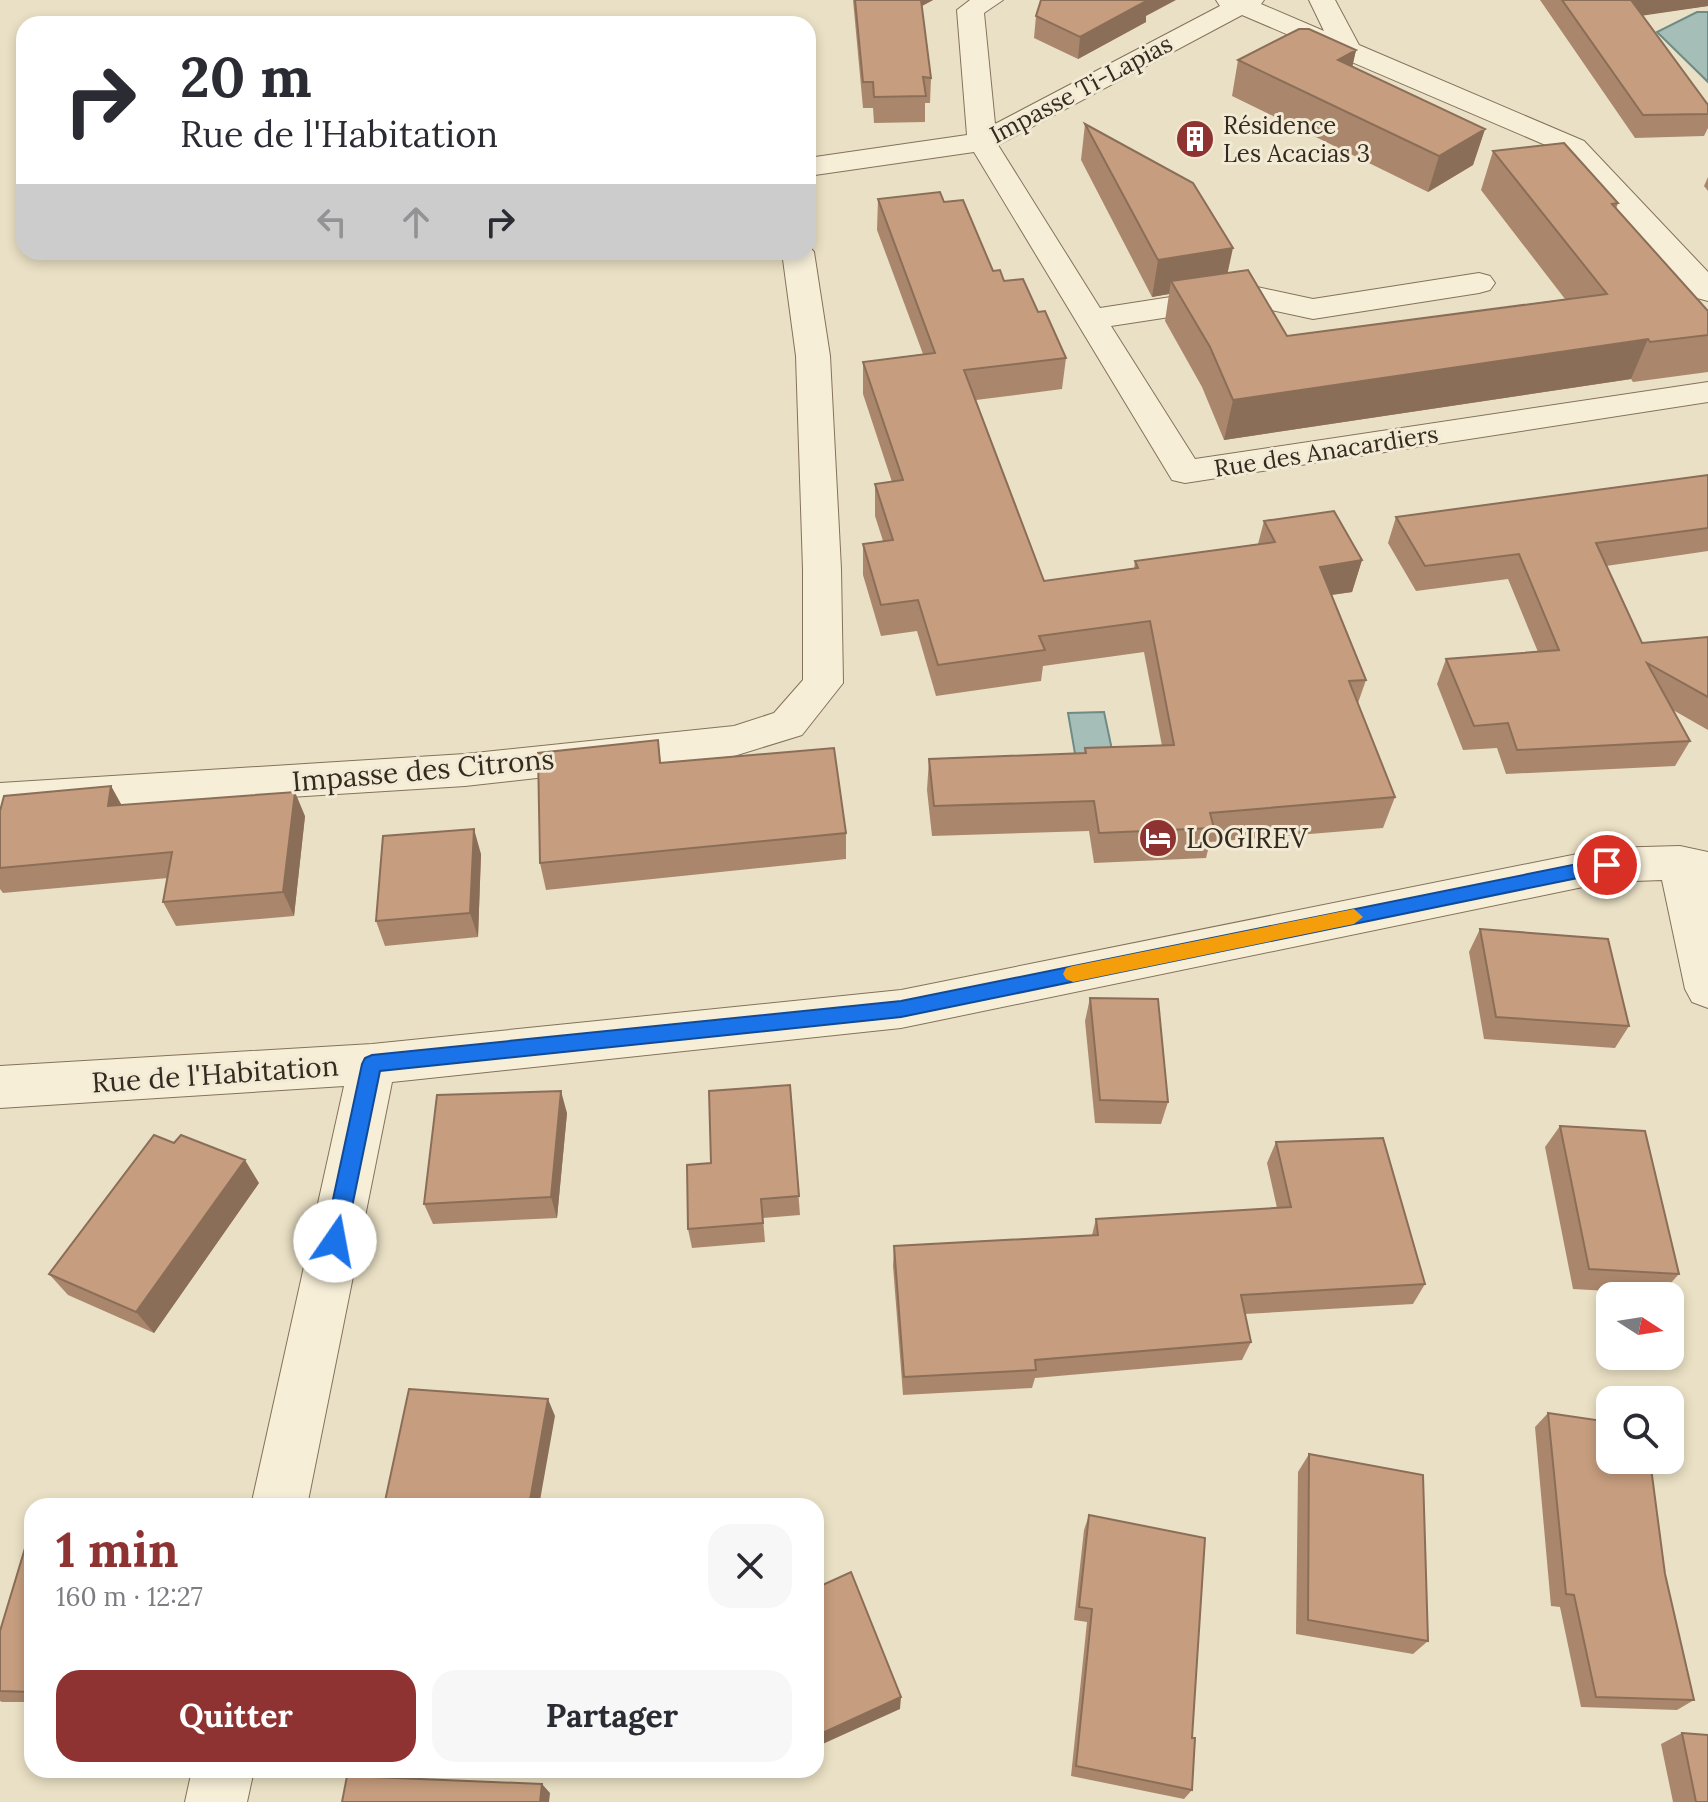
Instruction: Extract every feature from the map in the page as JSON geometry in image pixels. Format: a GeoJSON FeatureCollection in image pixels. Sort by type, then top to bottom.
{"type":"FeatureCollection","features":[{"type":"Feature","properties":{"kind":"street"},"geometry":{"type":"LineString","coordinates":[[982,142],[970,10],[990,0]]}},
{"type":"Feature","properties":{"kind":"street"},"geometry":{"type":"LineString","coordinates":[[1322,0],[1348,51]]}},
{"type":"Feature","properties":{"kind":"street"},"geometry":{"type":"LineString","coordinates":[[1240,2],[1574,147],[1708,291]]}},
{"type":"Feature","properties":{"kind":"street","name":"Impasse Ti-Lapias"},"geometry":{"type":"LineString","coordinates":[[816,166],[982,142],[1240,2]]}},
{"type":"Feature","properties":{"kind":"street","name":"Rue des Anacardiers"},"geometry":{"type":"LineString","coordinates":[[982,142],[1185,472],[1708,392]]}},
{"type":"Feature","properties":{"kind":"street","name":"Impasse des Citrons"},"geometry":{"type":"LineString","coordinates":[[0,799],[465,770],[734,741],[788,724],[823,683],[822,569],[813,356],[799,260]]}},
{"type":"Feature","properties":{"kind":"street"},"geometry":{"type":"LineString","coordinates":[[1090,319],[1248,295],[1313,309],[1479,283]]}},
{"type":"Feature","properties":{"kind":"street","name":"Rue de l'Habitation"},"geometry":{"type":"LineString","coordinates":[[0,1087],[372,1064],[901,1009],[1607,865],[1694,866]]}},
{"type":"Feature","properties":{"kind":"street"},"geometry":{"type":"LineString","coordinates":[[1694,866],[1708,989]]}},
{"type":"Feature","properties":{"kind":"street"},"geometry":{"type":"LineString","coordinates":[[281,1498],[372,1064]]}},
{"type":"Feature","properties":{"kind":"street"},"geometry":{"type":"LineString","coordinates":[[216,1802],[221,1778]]}},
{"type":"Feature","properties":{"kind":"water"},"geometry":{"type":"Polygon","coordinates":[[[1697,12],[1708,12],[1708,82],[1657,32],[1697,12]]]}},
{"type":"Feature","properties":{"kind":"water"},"geometry":{"type":"Polygon","coordinates":[[[1104,712],[1115,764],[1077,765],[1068,713],[1104,712]]]}},
{"type":"Feature","properties":{"kind":"building"},"geometry":{"type":"Polygon","coordinates":[[[855,0],[921,0],[931,78],[923,77],[926,96],[874,97],[873,82],[863,82],[855,0]]]}},
{"type":"Feature","properties":{"kind":"building"},"geometry":{"type":"Polygon","coordinates":[[[1041,0],[1148,0],[1080,37],[1036,16],[1041,0]]]}},
{"type":"Feature","properties":{"kind":"building"},"geometry":{"type":"Polygon","coordinates":[[[1562,0],[1631,0],[1708,105],[1708,114],[1643,115],[1562,0]]]}},
{"type":"Feature","properties":{"kind":"building"},"geometry":{"type":"Polygon","coordinates":[[[1299,29],[1309,29],[1356,50],[1338,60],[1485,129],[1439,156],[1238,60],[1299,29]]]}},
{"type":"Feature","properties":{"kind":"building"},"geometry":{"type":"Polygon","coordinates":[[[1085,124],[1193,183],[1233,248],[1158,260],[1085,124]]]}},
{"type":"Feature","properties":{"kind":"building"},"geometry":{"type":"Polygon","coordinates":[[[1564,143],[1618,203],[1612,204],[1708,311],[1708,335],[1650,342],[1648,339],[1233,400],[1210,347],[1171,281],[1248,270],[1287,336],[1607,294],[1493,151],[1564,143]]]}},
{"type":"Feature","properties":{"kind":"building"},"geometry":{"type":"Polygon","coordinates":[[[940,192],[944,202],[963,200],[993,271],[1000,270],[1004,281],[1023,279],[1038,312],[1045,311],[1066,358],[964,370],[1044,581],[1138,568],[1135,561],[1275,542],[1264,521],[1334,511],[1362,560],[1320,567],[1366,680],[1349,681],[1395,797],[1210,813],[1214,828],[1099,833],[1094,801],[934,806],[929,759],[1086,753],[1085,748],[1174,745],[1150,621],[1039,636],[1045,650],[938,665],[918,600],[881,605],[863,544],[893,540],[875,484],[903,480],[863,362],[935,353],[878,199],[940,192]]]}},
{"type":"Feature","properties":{"kind":"building"},"geometry":{"type":"Polygon","coordinates":[[[1708,475],[1708,528],[1596,543],[1642,643],[1708,637],[1708,697],[1647,663],[1690,741],[1517,750],[1508,723],[1474,726],[1446,659],[1559,650],[1519,554],[1425,566],[1396,517],[1708,475]]]}},
{"type":"Feature","properties":{"kind":"building"},"geometry":{"type":"Polygon","coordinates":[[[658,740],[660,763],[834,748],[846,833],[540,863],[538,753],[658,740]]]}},
{"type":"Feature","properties":{"kind":"building"},"geometry":{"type":"Polygon","coordinates":[[[111,786],[108,806],[295,792],[283,892],[163,902],[172,852],[0,868],[0,811],[4,796],[111,786]]]}},
{"type":"Feature","properties":{"kind":"building"},"geometry":{"type":"Polygon","coordinates":[[[474,829],[470,913],[376,921],[383,836],[474,829]]]}},
{"type":"Feature","properties":{"kind":"building"},"geometry":{"type":"Polygon","coordinates":[[[1480,929],[1608,939],[1629,1026],[1496,1017],[1480,929]]]}},
{"type":"Feature","properties":{"kind":"building"},"geometry":{"type":"Polygon","coordinates":[[[1090,998],[1158,999],[1168,1102],[1100,1100],[1090,998]]]}},
{"type":"Feature","properties":{"kind":"building"},"geometry":{"type":"Polygon","coordinates":[[[790,1085],[799,1196],[761,1199],[763,1223],[688,1229],[687,1165],[711,1163],[709,1091],[790,1085]]]}},
{"type":"Feature","properties":{"kind":"building"},"geometry":{"type":"Polygon","coordinates":[[[561,1091],[551,1197],[424,1204],[437,1095],[561,1091]]]}},
{"type":"Feature","properties":{"kind":"building"},"geometry":{"type":"Polygon","coordinates":[[[1560,1126],[1645,1131],[1679,1274],[1589,1269],[1560,1126]]]}},
{"type":"Feature","properties":{"kind":"building"},"geometry":{"type":"Polygon","coordinates":[[[154,1135],[174,1143],[181,1135],[245,1160],[136,1312],[49,1274],[154,1135]]]}},
{"type":"Feature","properties":{"kind":"building"},"geometry":{"type":"Polygon","coordinates":[[[1383,1138],[1425,1284],[1241,1295],[1251,1342],[1035,1360],[1036,1370],[904,1377],[894,1246],[1098,1235],[1096,1219],[1291,1207],[1276,1142],[1383,1138]]]}},
{"type":"Feature","properties":{"kind":"building"},"geometry":{"type":"Polygon","coordinates":[[[409,1389],[548,1399],[530,1498],[386,1498],[409,1389]]]}},
{"type":"Feature","properties":{"kind":"building"},"geometry":{"type":"Polygon","coordinates":[[[1548,1413],[1596,1420],[1596,1474],[1652,1474],[1665,1574],[1694,1700],[1596,1697],[1574,1595],[1566,1594],[1548,1413]]]}},
{"type":"Feature","properties":{"kind":"building"},"geometry":{"type":"Polygon","coordinates":[[[1309,1454],[1423,1475],[1428,1641],[1308,1620],[1309,1454]]]}},
{"type":"Feature","properties":{"kind":"building"},"geometry":{"type":"Polygon","coordinates":[[[1089,1515],[1205,1538],[1192,1738],[1195,1738],[1192,1790],[1076,1766],[1092,1609],[1079,1607],[1089,1515]]]}},
{"type":"Feature","properties":{"kind":"building"},"geometry":{"type":"Polygon","coordinates":[[[24,1552],[24,1692],[0,1691],[0,1631],[24,1552]]]}},
{"type":"Feature","properties":{"kind":"building"},"geometry":{"type":"Polygon","coordinates":[[[851,1572],[901,1697],[824,1732],[824,1584],[851,1572]]]}},
{"type":"Feature","properties":{"kind":"building"},"geometry":{"type":"Polygon","coordinates":[[[1682,1733],[1708,1735],[1708,1802],[1696,1802],[1682,1733]]]}},
{"type":"Feature","properties":{"kind":"building"},"geometry":{"type":"Polygon","coordinates":[[[347,1778],[542,1784],[540,1802],[342,1802],[347,1778]]]}},
{"type":"Feature","properties":{"kind":"slow traffic"},"geometry":{"type":"LineString","coordinates":[[1073,974],[1354,917]]}},
{"type":"Feature","properties":{"kind":"place","name":"Résidence Les Acacias 3"},"geometry":{"type":"Point","coordinates":[1195,139]}},
{"type":"Feature","properties":{"kind":"place","name":"LOGIREV"},"geometry":{"type":"Point","coordinates":[1158,838]}},
{"type":"Feature","properties":{"kind":"route"},"geometry":{"type":"LineString","coordinates":[[335,1241],[372,1064],[901,1009],[1607,865]]}}]}
